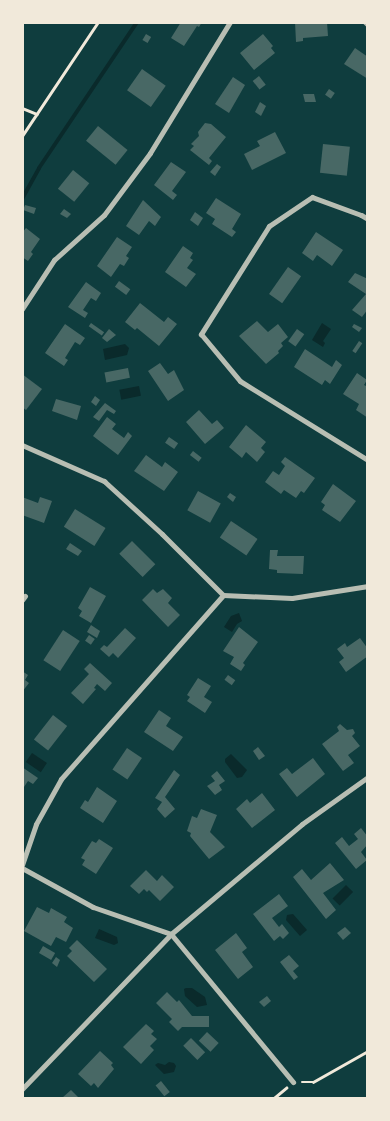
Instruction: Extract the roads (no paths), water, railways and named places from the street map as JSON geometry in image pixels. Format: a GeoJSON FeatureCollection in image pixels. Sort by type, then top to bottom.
{"type":"FeatureCollection","features":[{"type":"Feature","properties":{"kind":"street"},"geometry":{"type":"LineString","coordinates":[[22,309],[54,260],[104,215],[150,152],[230,22]]}},
{"type":"Feature","properties":{"kind":"street"},"geometry":{"type":"LineString","coordinates":[[364,22],[368,25]]}},
{"type":"Feature","properties":{"kind":"street"},"geometry":{"type":"LineString","coordinates":[[368,219],[312,197],[269,226],[201,334],[240,381],[368,460]]}},
{"type":"Feature","properties":{"kind":"street"},"geometry":{"type":"LineString","coordinates":[[22,445],[104,481],[162,534],[223,595],[292,598],[368,586]]}},
{"type":"Feature","properties":{"kind":"street"},"geometry":{"type":"LineString","coordinates":[[223,595],[61,779],[36,824],[22,867],[93,908],[172,934],[293,1082]]}},
{"type":"Feature","properties":{"kind":"street"},"geometry":{"type":"LineString","coordinates":[[22,1089],[172,934],[302,824],[368,777]]}},
{"type":"Feature","properties":{"kind":"water"},"geometry":{"type":"Polygon","coordinates":[[[322,323],[331,329],[323,341],[325,343],[323,347],[312,340],[322,323]]]}},
{"type":"Feature","properties":{"kind":"water"},"geometry":{"type":"Polygon","coordinates":[[[125,344],[129,348],[127,355],[105,360],[103,349],[125,344]]]}},
{"type":"Feature","properties":{"kind":"water"},"geometry":{"type":"Polygon","coordinates":[[[139,386],[141,396],[121,400],[119,390],[139,386]]]}},
{"type":"Feature","properties":{"kind":"water"},"geometry":{"type":"Polygon","coordinates":[[[239,613],[242,621],[237,624],[232,632],[224,627],[231,616],[239,613]]]}},
{"type":"Feature","properties":{"kind":"water"},"geometry":{"type":"Polygon","coordinates":[[[32,753],[47,763],[41,772],[26,762],[32,753]]]}},
{"type":"Feature","properties":{"kind":"water"},"geometry":{"type":"Polygon","coordinates":[[[231,754],[247,770],[242,777],[237,778],[225,762],[225,759],[231,754]]]}},
{"type":"Feature","properties":{"kind":"water"},"geometry":{"type":"Polygon","coordinates":[[[346,885],[353,892],[340,906],[333,898],[346,885]]]}},
{"type":"Feature","properties":{"kind":"water"},"geometry":{"type":"Polygon","coordinates":[[[293,914],[307,930],[300,936],[286,920],[287,915],[293,914]]]}},
{"type":"Feature","properties":{"kind":"water"},"geometry":{"type":"Polygon","coordinates":[[[99,929],[117,937],[118,943],[114,945],[95,938],[99,929]]]}},
{"type":"Feature","properties":{"kind":"water"},"geometry":{"type":"Polygon","coordinates":[[[192,988],[205,997],[207,1005],[197,1007],[185,996],[184,989],[192,988]]]}},
{"type":"Feature","properties":{"kind":"water"},"geometry":{"type":"Polygon","coordinates":[[[169,1062],[174,1063],[176,1066],[174,1072],[164,1074],[155,1065],[158,1063],[165,1065],[169,1062]]]}},
{"type":"Feature","properties":{"kind":"waterway"},"geometry":{"type":"LineString","coordinates":[[22,199],[39,168],[137,22]]}}]}
